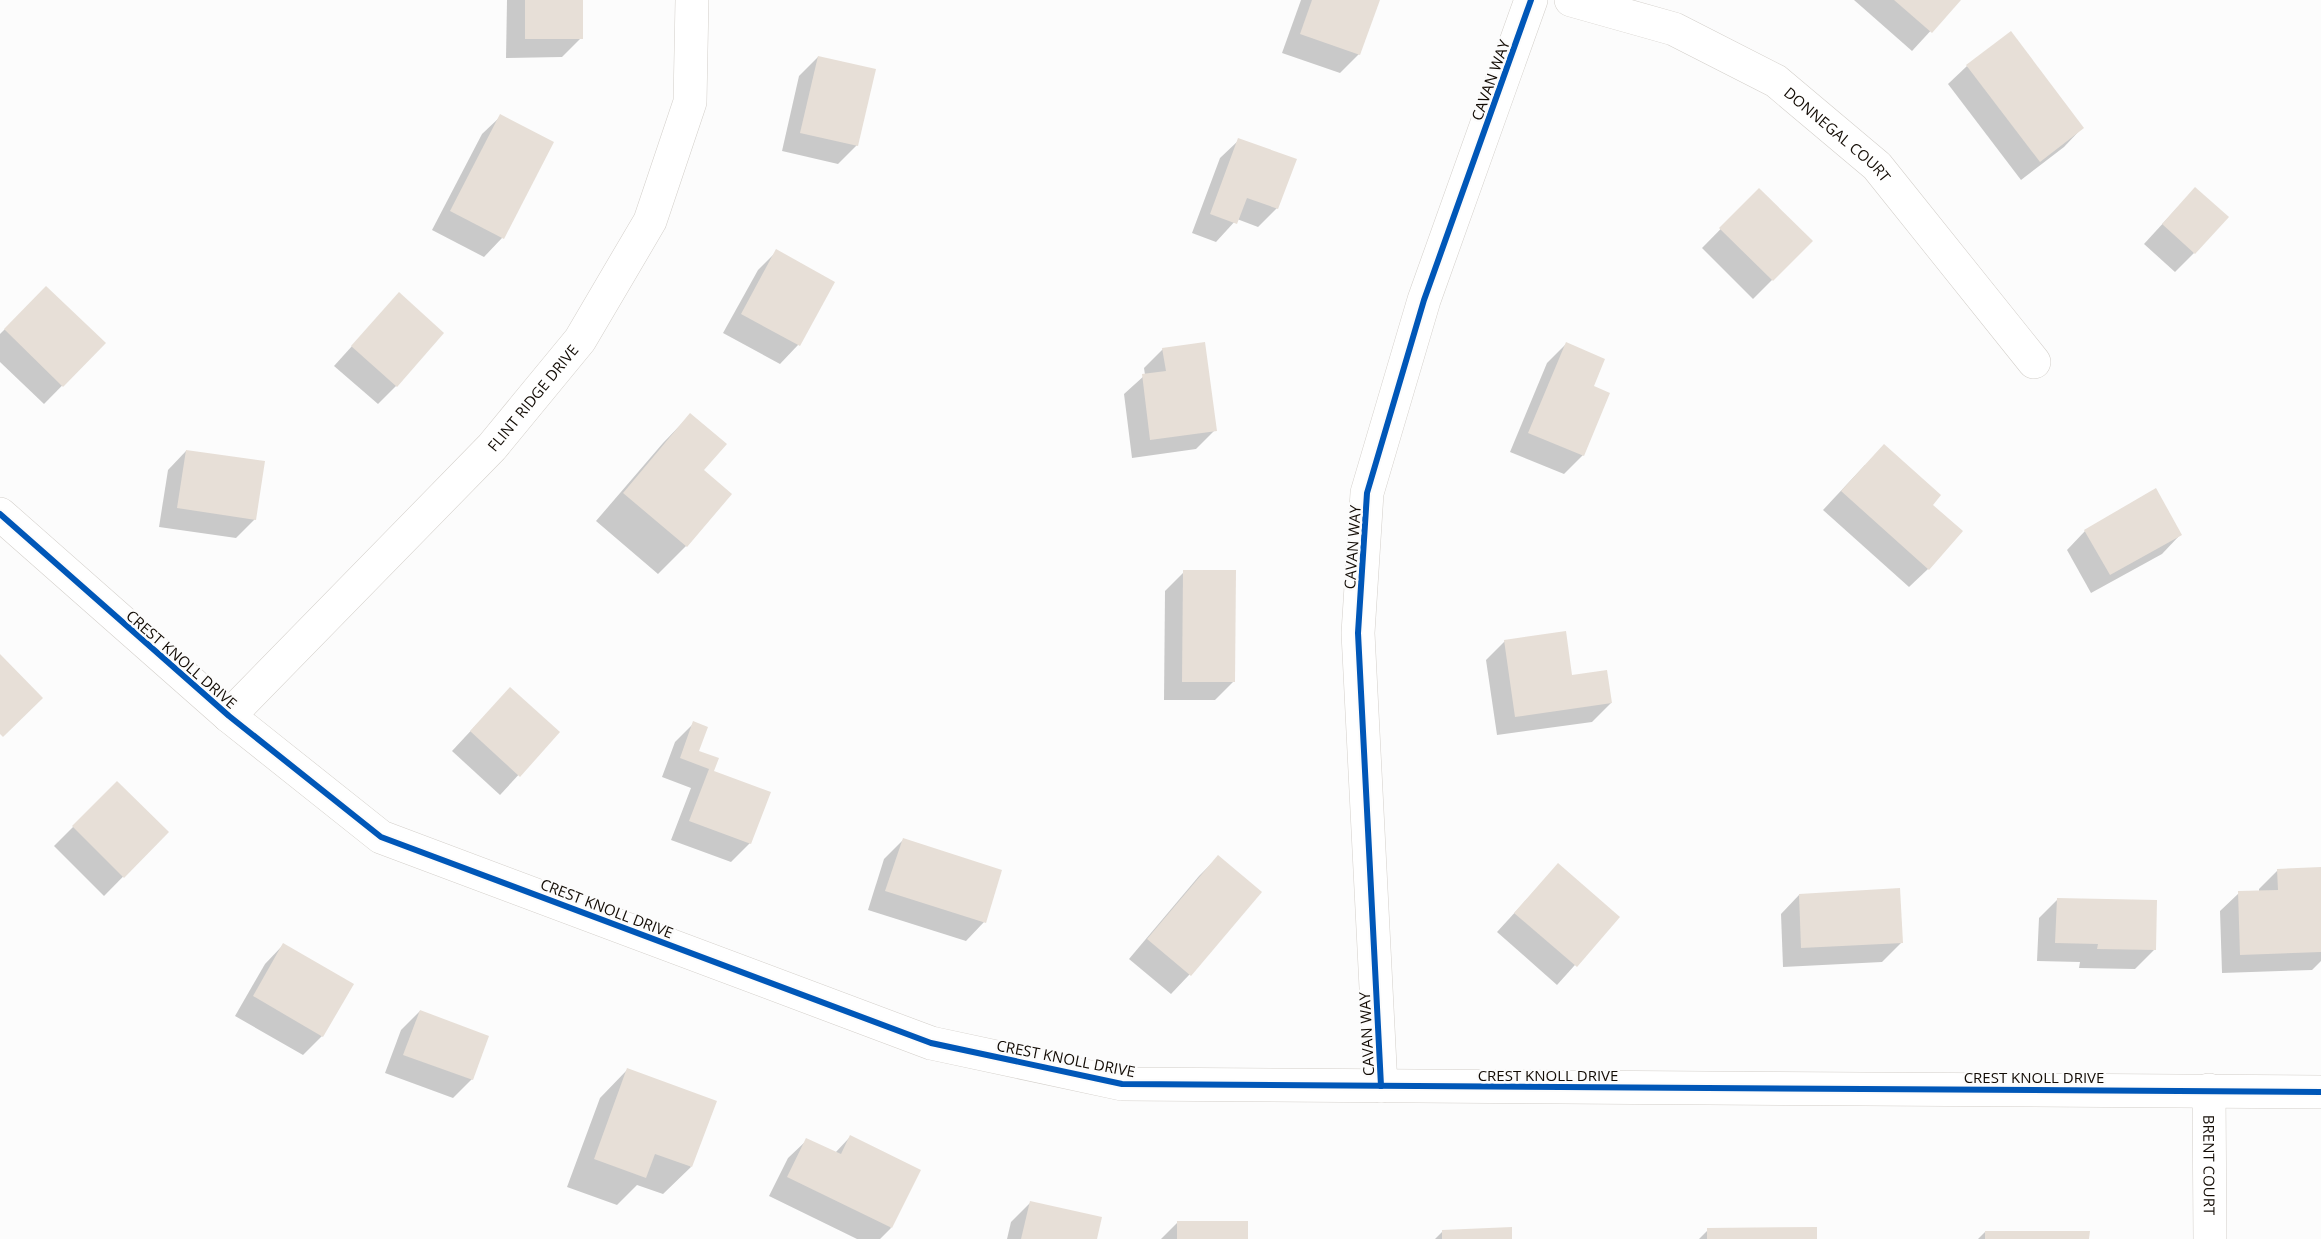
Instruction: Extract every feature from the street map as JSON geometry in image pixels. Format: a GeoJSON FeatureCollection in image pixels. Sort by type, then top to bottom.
{"type":"FeatureCollection","features":[{"type":"Feature","properties":{"kind":"street","name":"FLINT RIDGE DRIVE"},"geometry":{"type":"LineString","coordinates":[[229,716],[492,447],[580,340],[650,220],[690,102],[692,0]]}},
{"type":"Feature","properties":{"kind":"street","name":"CAVAN WAY"},"geometry":{"type":"LineString","coordinates":[[1381,1086],[1358,633],[1367,493],[1424,300],[1531,0]]}},
{"type":"Feature","properties":{"kind":"street","name":"DONNEGAL COURT"},"geometry":{"type":"LineString","coordinates":[[1571,0],[1674,29],[1776,81],[1877,166],[2034,363]]}},
{"type":"Feature","properties":{"kind":"street","name":"CREST KNOLL DRIVE"},"geometry":{"type":"LineString","coordinates":[[0,514],[229,716],[381,837],[931,1043],[1122,1084],[2321,1092]]}},
{"type":"Feature","properties":{"kind":"street","name":"BRENT COURT"},"geometry":{"type":"LineString","coordinates":[[2209,1090],[2210,1239]]}},
{"type":"Feature","properties":{"kind":"building"},"geometry":{"type":"Polygon","coordinates":[[[525,0],[583,0],[583,39],[525,39],[525,0]]]}},
{"type":"Feature","properties":{"kind":"building"},"geometry":{"type":"Polygon","coordinates":[[[1312,0],[1380,0],[1360,55],[1300,34],[1312,0]]]}},
{"type":"Feature","properties":{"kind":"building"},"geometry":{"type":"Polygon","coordinates":[[[1894,0],[1961,0],[1932,33],[1894,0]]]}},
{"type":"Feature","properties":{"kind":"building"},"geometry":{"type":"Polygon","coordinates":[[[2011,31],[2084,128],[2040,162],[1966,65],[2011,31]]]}},
{"type":"Feature","properties":{"kind":"building"},"geometry":{"type":"Polygon","coordinates":[[[818,56],[876,69],[858,146],[800,133],[818,56]]]}},
{"type":"Feature","properties":{"kind":"building"},"geometry":{"type":"Polygon","coordinates":[[[500,114],[554,142],[504,239],[450,211],[500,114]]]}},
{"type":"Feature","properties":{"kind":"building"},"geometry":{"type":"Polygon","coordinates":[[[1238,138],[1297,159],[1278,209],[1247,198],[1237,224],[1210,214],[1238,138]]]}},
{"type":"Feature","properties":{"kind":"building"},"geometry":{"type":"Polygon","coordinates":[[[2195,187],[2229,217],[2195,254],[2162,224],[2195,187]]]}},
{"type":"Feature","properties":{"kind":"building"},"geometry":{"type":"Polygon","coordinates":[[[1759,188],[1813,241],[1773,281],[1719,228],[1759,188]]]}},
{"type":"Feature","properties":{"kind":"building"},"geometry":{"type":"Polygon","coordinates":[[[776,249],[835,282],[800,346],[741,314],[776,249]]]}},
{"type":"Feature","properties":{"kind":"building"},"geometry":{"type":"Polygon","coordinates":[[[46,286],[106,343],[63,387],[4,329],[46,286]]]}},
{"type":"Feature","properties":{"kind":"building"},"geometry":{"type":"Polygon","coordinates":[[[399,292],[444,333],[397,387],[351,346],[399,292]]]}},
{"type":"Feature","properties":{"kind":"building"},"geometry":{"type":"Polygon","coordinates":[[[1205,342],[1217,431],[1150,440],[1142,374],[1166,371],[1162,348],[1205,342]]]}},
{"type":"Feature","properties":{"kind":"building"},"geometry":{"type":"Polygon","coordinates":[[[1566,342],[1605,359],[1594,386],[1610,393],[1584,456],[1528,433],[1566,342]]]}},
{"type":"Feature","properties":{"kind":"building"},"geometry":{"type":"Polygon","coordinates":[[[690,413],[727,444],[704,470],[732,494],[687,547],[623,493],[690,413]]]}},
{"type":"Feature","properties":{"kind":"building"},"geometry":{"type":"Polygon","coordinates":[[[1884,444],[1941,495],[1933,505],[1963,531],[1929,570],[1841,491],[1884,444]]]}},
{"type":"Feature","properties":{"kind":"building"},"geometry":{"type":"Polygon","coordinates":[[[186,450],[265,461],[256,520],[177,508],[186,450]]]}},
{"type":"Feature","properties":{"kind":"building"},"geometry":{"type":"Polygon","coordinates":[[[2156,488],[2182,535],[2110,575],[2084,530],[2156,488]]]}},
{"type":"Feature","properties":{"kind":"building"},"geometry":{"type":"Polygon","coordinates":[[[1183,570],[1236,570],[1235,682],[1182,682],[1183,570]]]}},
{"type":"Feature","properties":{"kind":"building"},"geometry":{"type":"Polygon","coordinates":[[[1566,631],[1572,675],[1607,670],[1612,703],[1515,717],[1504,640],[1566,631]]]}},
{"type":"Feature","properties":{"kind":"building"},"geometry":{"type":"Polygon","coordinates":[[[0,654],[43,698],[3,737],[0,734],[0,654]]]}},
{"type":"Feature","properties":{"kind":"building"},"geometry":{"type":"Polygon","coordinates":[[[510,687],[560,732],[520,777],[470,731],[510,687]]]}},
{"type":"Feature","properties":{"kind":"building"},"geometry":{"type":"Polygon","coordinates":[[[693,721],[708,727],[699,751],[719,758],[714,771],[771,792],[751,844],[689,821],[709,769],[680,758],[693,721]]]}},
{"type":"Feature","properties":{"kind":"building"},"geometry":{"type":"Polygon","coordinates":[[[117,781],[169,832],[124,878],[72,826],[117,781]]]}},
{"type":"Feature","properties":{"kind":"building"},"geometry":{"type":"Polygon","coordinates":[[[903,838],[1002,870],[986,923],[885,891],[903,838]]]}},
{"type":"Feature","properties":{"kind":"building"},"geometry":{"type":"Polygon","coordinates":[[[1218,855],[1262,892],[1191,976],[1147,939],[1218,855]]]}},
{"type":"Feature","properties":{"kind":"building"},"geometry":{"type":"Polygon","coordinates":[[[1558,863],[1620,917],[1577,967],[1514,913],[1558,863]]]}},
{"type":"Feature","properties":{"kind":"building"},"geometry":{"type":"Polygon","coordinates":[[[2321,867],[2321,952],[2240,955],[2238,891],[2278,890],[2277,869],[2321,867]]]}},
{"type":"Feature","properties":{"kind":"building"},"geometry":{"type":"Polygon","coordinates":[[[1900,888],[1903,943],[1801,948],[1799,894],[1900,888]]]}},
{"type":"Feature","properties":{"kind":"building"},"geometry":{"type":"Polygon","coordinates":[[[2057,898],[2157,900],[2156,950],[2097,949],[2098,944],[2055,943],[2057,898]]]}},
{"type":"Feature","properties":{"kind":"building"},"geometry":{"type":"Polygon","coordinates":[[[283,943],[354,984],[323,1037],[253,996],[283,943]]]}},
{"type":"Feature","properties":{"kind":"building"},"geometry":{"type":"Polygon","coordinates":[[[420,1010],[489,1036],[473,1080],[403,1055],[420,1010]]]}},
{"type":"Feature","properties":{"kind":"building"},"geometry":{"type":"Polygon","coordinates":[[[627,1068],[717,1101],[692,1167],[655,1154],[646,1178],[594,1159],[627,1068]]]}},
{"type":"Feature","properties":{"kind":"building"},"geometry":{"type":"Polygon","coordinates":[[[850,1135],[921,1170],[892,1228],[787,1177],[806,1138],[841,1154],[850,1135]]]}},
{"type":"Feature","properties":{"kind":"building"},"geometry":{"type":"Polygon","coordinates":[[[1030,1201],[1102,1217],[1097,1239],[1021,1239],[1030,1201]]]}},
{"type":"Feature","properties":{"kind":"building"},"geometry":{"type":"Polygon","coordinates":[[[1177,1221],[1248,1221],[1248,1239],[1177,1239],[1177,1221]]]}},
{"type":"Feature","properties":{"kind":"building"},"geometry":{"type":"Polygon","coordinates":[[[1512,1227],[1512,1239],[1442,1239],[1442,1230],[1512,1227]]]}},
{"type":"Feature","properties":{"kind":"building"},"geometry":{"type":"Polygon","coordinates":[[[1817,1227],[1817,1239],[1707,1239],[1707,1228],[1817,1227]]]}},
{"type":"Feature","properties":{"kind":"building"},"geometry":{"type":"Polygon","coordinates":[[[1985,1231],[2090,1231],[2089,1239],[1985,1239],[1985,1231]]]}},
{"type":"Feature","properties":{"kind":"cycle path"},"geometry":{"type":"LineString","coordinates":[[1381,1086],[1358,633],[1367,493],[1424,300],[1531,0]]}},
{"type":"Feature","properties":{"kind":"cycle path"},"geometry":{"type":"LineString","coordinates":[[0,514],[229,716],[381,837],[931,1043],[1122,1084],[2321,1092]]}}]}
